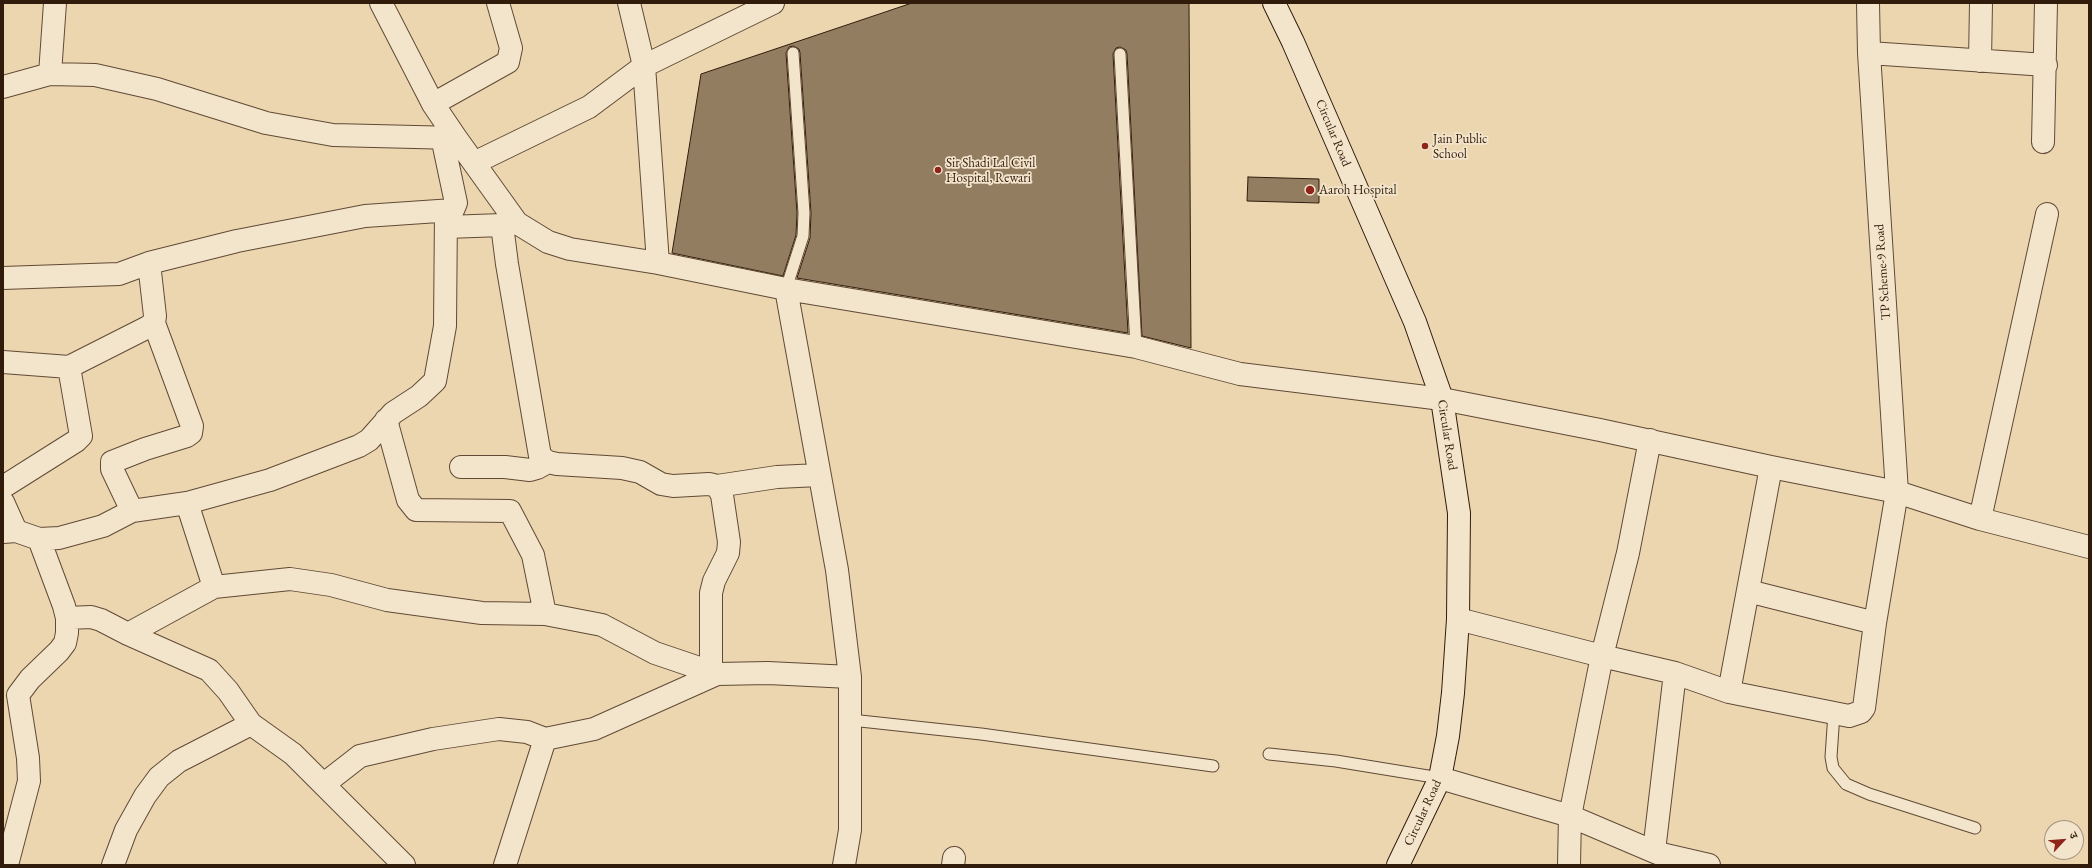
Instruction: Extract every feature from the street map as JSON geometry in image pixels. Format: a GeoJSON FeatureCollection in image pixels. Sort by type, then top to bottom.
{"type":"FeatureCollection","features":[{"type":"Feature","properties":{"kind":"street"},"geometry":{"type":"LineString","coordinates":[[50,74],[55,3]]}},
{"type":"Feature","properties":{"kind":"street"},"geometry":{"type":"LineString","coordinates":[[3,502],[10,532],[39,539],[59,538],[103,526],[132,511],[187,503],[270,480],[359,446],[370,440],[386,420],[419,396],[435,381],[445,326],[447,219],[456,203],[449,138],[382,3]]}},
{"type":"Feature","properties":{"kind":"street"},"geometry":{"type":"LineString","coordinates":[[433,104],[508,62],[511,48],[498,3]]}},
{"type":"Feature","properties":{"kind":"street"},"geometry":{"type":"LineString","coordinates":[[629,3],[644,66],[658,264]]}},
{"type":"Feature","properties":{"kind":"street"},"geometry":{"type":"LineString","coordinates":[[476,162],[589,107],[644,66],[773,3]]}},
{"type":"Feature","properties":{"kind":"street","name":"Circular Road"},"geometry":{"type":"LineString","coordinates":[[1274,3],[1293,42],[1415,322],[1442,399],[1459,513],[1458,619],[1452,708],[1440,778],[1398,865]]}},
{"type":"Feature","properties":{"kind":"street","name":"TP Scheme-9 Road"},"geometry":{"type":"LineString","coordinates":[[1458,619],[1675,673],[1729,692],[1849,716],[1857,715],[1864,708],[1875,623],[1898,492],[1869,53],[1868,3]]}},
{"type":"Feature","properties":{"kind":"street"},"geometry":{"type":"LineString","coordinates":[[1980,61],[1981,3]]}},
{"type":"Feature","properties":{"kind":"street"},"geometry":{"type":"LineString","coordinates":[[2043,142],[2046,65],[2046,3]]}},
{"type":"Feature","properties":{"kind":"street"},"geometry":{"type":"LineString","coordinates":[[1869,53],[2046,65]]}},
{"type":"Feature","properties":{"kind":"street"},"geometry":{"type":"LineString","coordinates":[[3,87],[50,74],[95,75],[156,89],[266,123],[333,135],[449,138],[476,162],[509,224],[506,264],[524,358],[538,452],[543,459],[548,462],[622,468],[640,472],[661,484],[673,486],[709,484],[717,486],[777,477],[819,475]]}},
{"type":"Feature","properties":{"kind":"street"},"geometry":{"type":"LineString","coordinates":[[1980,519],[2047,214]]}},
{"type":"Feature","properties":{"kind":"street"},"geometry":{"type":"LineString","coordinates":[[3,278],[119,274],[149,263],[237,241],[365,216],[447,219],[509,224],[548,242],[570,249],[658,264],[786,289],[1136,347],[1240,374],[1442,399],[1650,440],[1771,467],[1898,492],[1980,519],[2089,547]]}},
{"type":"Feature","properties":{"kind":"street"},"geometry":{"type":"LineString","coordinates":[[132,511],[112,469],[112,462],[187,436],[191,433],[192,426],[154,323],[155,316],[149,263]]}},
{"type":"Feature","properties":{"kind":"street"},"geometry":{"type":"LineString","coordinates":[[786,289],[837,570],[850,677],[850,830],[844,865]]}},
{"type":"Feature","properties":{"kind":"street"},"geometry":{"type":"LineString","coordinates":[[3,362],[69,367],[154,323]]}},
{"type":"Feature","properties":{"kind":"street"},"geometry":{"type":"LineString","coordinates":[[3,487],[76,441],[81,436],[69,367]]}},
{"type":"Feature","properties":{"kind":"street"},"geometry":{"type":"LineString","coordinates":[[386,420],[408,500],[411,506],[416,510],[510,511],[533,555],[545,614]]}},
{"type":"Feature","properties":{"kind":"street"},"geometry":{"type":"LineString","coordinates":[[1569,865],[1570,816],[1602,656],[1628,553],[1650,440]]}},
{"type":"Feature","properties":{"kind":"street"},"geometry":{"type":"LineString","coordinates":[[461,466],[505,467],[530,470],[548,462]]}},
{"type":"Feature","properties":{"kind":"street"},"geometry":{"type":"LineString","coordinates":[[1729,692],[1771,467]]}},
{"type":"Feature","properties":{"kind":"street"},"geometry":{"type":"LineString","coordinates":[[714,672],[711,593],[714,581],[728,553],[729,542],[722,495],[717,486]]}},
{"type":"Feature","properties":{"kind":"street"},"geometry":{"type":"LineString","coordinates":[[187,503],[214,587]]}},
{"type":"Feature","properties":{"kind":"street"},"geometry":{"type":"LineString","coordinates":[[6,865],[29,781],[28,758],[10,696],[65,643],[67,632],[67,618],[39,539]]}},
{"type":"Feature","properties":{"kind":"street"},"geometry":{"type":"LineString","coordinates":[[128,634],[214,587],[290,579],[330,585],[387,600],[482,613],[545,614],[602,625],[655,653],[714,672],[850,677]]}},
{"type":"Feature","properties":{"kind":"street"},"geometry":{"type":"LineString","coordinates":[[1748,591],[1875,623]]}},
{"type":"Feature","properties":{"kind":"street"},"geometry":{"type":"LineString","coordinates":[[67,618],[91,617],[101,620],[128,634],[208,670],[228,691],[251,724],[293,754],[404,865]]}},
{"type":"Feature","properties":{"kind":"street"},"geometry":{"type":"LineString","coordinates":[[324,784],[360,756],[433,738],[499,729],[527,732],[545,739],[594,729],[714,672]]}},
{"type":"Feature","properties":{"kind":"street"},"geometry":{"type":"LineString","coordinates":[[1656,856],[1675,673]]}},
{"type":"Feature","properties":{"kind":"street"},"geometry":{"type":"LineString","coordinates":[[113,865],[126,830],[145,796],[159,777],[179,761],[251,724]]}},
{"type":"Feature","properties":{"kind":"street"},"geometry":{"type":"LineString","coordinates":[[505,865],[545,739]]}},
{"type":"Feature","properties":{"kind":"street"},"geometry":{"type":"LineString","coordinates":[[1440,778],[1570,816],[1656,856],[1709,865]]}},
{"type":"Feature","properties":{"kind":"lane"},"geometry":{"type":"LineString","coordinates":[[786,289],[803,236],[804,213],[793,53]]}},
{"type":"Feature","properties":{"kind":"lane"},"geometry":{"type":"LineString","coordinates":[[1120,54],[1136,347]]}},
{"type":"Feature","properties":{"kind":"lane"},"geometry":{"type":"LineString","coordinates":[[1834,713],[1830,757],[1833,768],[1846,784],[1869,794],[1975,828]]}},
{"type":"Feature","properties":{"kind":"lane"},"geometry":{"type":"LineString","coordinates":[[851,720],[981,734],[1213,766]]}},
{"type":"Feature","properties":{"kind":"lane"},"geometry":{"type":"LineString","coordinates":[[1269,754],[1336,761],[1440,778]]}},
{"type":"Feature","properties":{"kind":"building","name":"Sir Shadi Lal Civil Hospital, Rewari"},"geometry":{"type":"Polygon","coordinates":[[[912,3],[1189,3],[1191,348],[1142,336],[1127,54],[1126,50],[1120,47],[1116,48],[1113,54],[1128,333],[797,278],[810,238],[811,213],[800,53],[799,49],[793,46],[789,47],[786,53],[797,213],[796,235],[783,276],[672,253],[701,74],[912,3]]]}},
{"type":"Feature","properties":{"kind":"building"},"geometry":{"type":"Polygon","coordinates":[[[1248,177],[1319,179],[1319,203],[1247,201],[1248,177]]]}},
{"type":"Feature","properties":{"kind":"place","name":"Jain Public School"},"geometry":{"type":"Point","coordinates":[1425,146]}},
{"type":"Feature","properties":{"kind":"place","name":"Sir Shadi Lal Civil Hospital, Rewari"},"geometry":{"type":"Point","coordinates":[938,170]}},
{"type":"Feature","properties":{"kind":"place","name":"Aaroh Hospital"},"geometry":{"type":"Point","coordinates":[1310,190]}}]}
